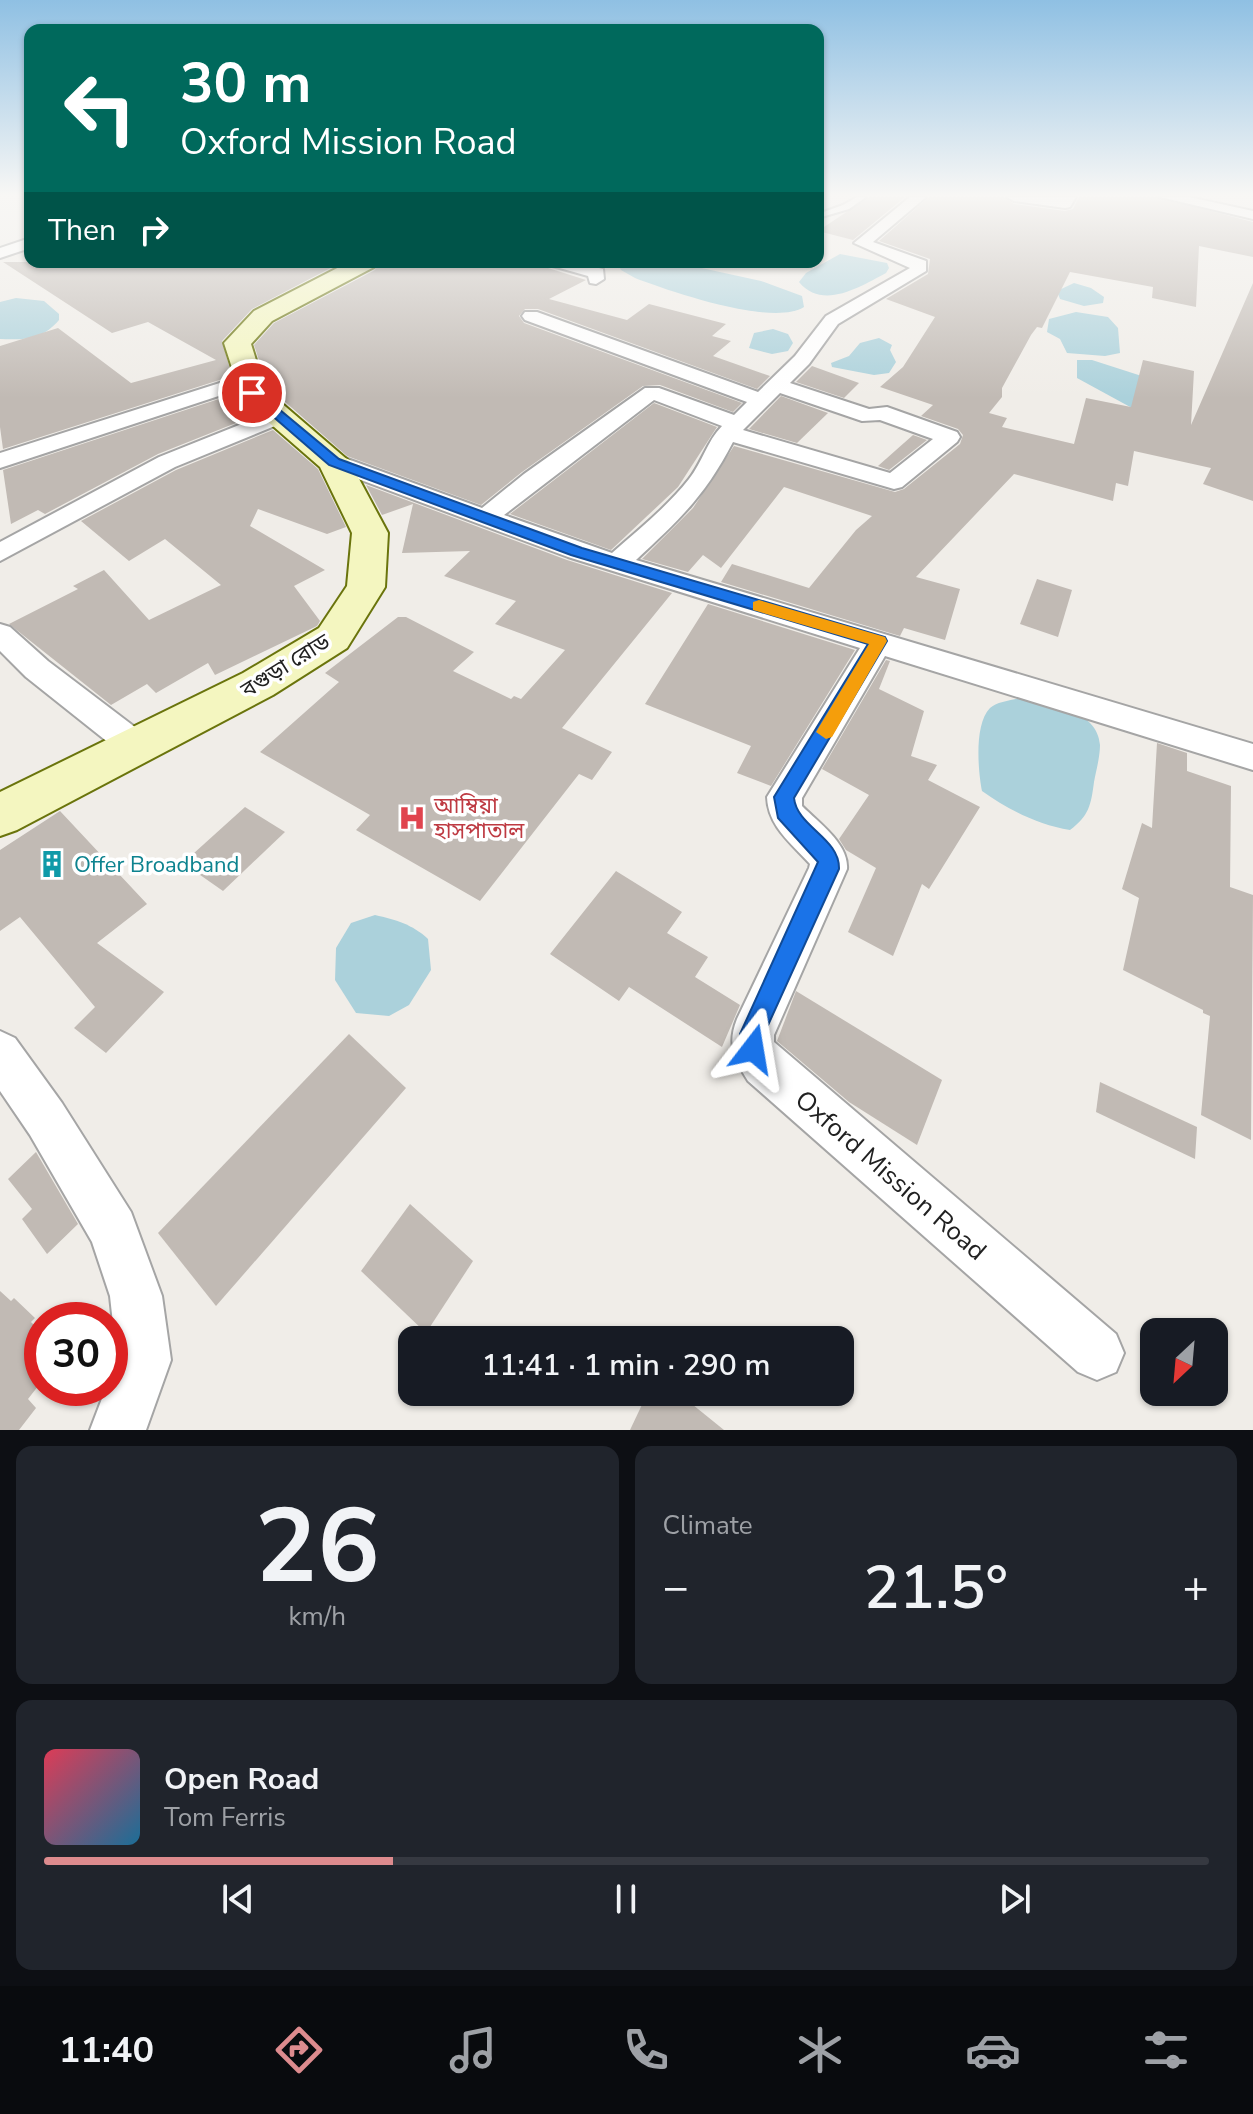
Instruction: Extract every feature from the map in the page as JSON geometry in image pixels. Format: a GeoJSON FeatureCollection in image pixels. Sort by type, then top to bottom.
{"type":"FeatureCollection","features":[{"type":"Feature","properties":{"kind":"main road","name":"বগুড়া রোড"},"geometry":{"type":"LineString","coordinates":[[0,815],[258,684],[333,638],[366,587],[370,533],[334,462],[252,393],[237,343],[263,316],[355,268]]}},
{"type":"Feature","properties":{"kind":"street"},"geometry":{"type":"LineString","coordinates":[[617,563],[674,511],[702,479],[732,428],[802,360],[832,320],[918,271],[919,264]]}},
{"type":"Feature","properties":{"kind":"street"},"geometry":{"type":"LineString","coordinates":[[578,268],[597,273],[596,279]]}},
{"type":"Feature","properties":{"kind":"street"},"geometry":{"type":"LineString","coordinates":[[485,518],[532,479],[652,392],[732,428],[894,482],[949,437],[879,412],[870,416],[768,392],[709,382],[531,316]]}},
{"type":"Feature","properties":{"kind":"street"},"geometry":{"type":"LineString","coordinates":[[0,461],[248,380]]}},
{"type":"Feature","properties":{"kind":"street"},"geometry":{"type":"LineString","coordinates":[[679,402],[709,382]]}},
{"type":"Feature","properties":{"kind":"street"},"geometry":{"type":"LineString","coordinates":[[0,553],[167,462],[279,416]]}},
{"type":"Feature","properties":{"kind":"street"},"geometry":{"type":"LineString","coordinates":[[334,462],[617,563],[1253,757]]}},
{"type":"Feature","properties":{"kind":"street"},"geometry":{"type":"LineString","coordinates":[[0,634],[37,669],[136,746]]}},
{"type":"Feature","properties":{"kind":"street","name":"Oxford Mission Road"},"geometry":{"type":"LineString","coordinates":[[879,641],[784,797],[785,812],[829,859],[828,869],[752,1034],[753,1049],[764,1065],[1097,1353]]}},
{"type":"Feature","properties":{"kind":"street"},"geometry":{"type":"LineString","coordinates":[[0,1053],[46,1119],[113,1230],[136,1296],[144,1360],[118,1430]]}},
{"type":"Feature","properties":{"kind":"water"},"geometry":{"type":"Polygon","coordinates":[[[824,264],[887,264],[889,268],[886,273],[865,284],[830,295],[819,295],[799,282],[815,268],[824,268],[824,264]]]}},
{"type":"Feature","properties":{"kind":"water"},"geometry":{"type":"Polygon","coordinates":[[[701,268],[761,281],[802,296],[804,307],[769,313],[720,305],[671,291],[621,270],[701,268]]]}},
{"type":"Feature","properties":{"kind":"water"},"geometry":{"type":"Polygon","coordinates":[[[1074,283],[1091,288],[1104,297],[1103,303],[1084,306],[1060,299],[1057,291],[1074,283]]]}},
{"type":"Feature","properties":{"kind":"water"},"geometry":{"type":"Polygon","coordinates":[[[16,298],[44,301],[59,314],[59,320],[39,335],[0,339],[0,302],[16,298]]]}},
{"type":"Feature","properties":{"kind":"water"},"geometry":{"type":"Polygon","coordinates":[[[1076,312],[1108,317],[1118,328],[1120,353],[1105,356],[1067,353],[1060,339],[1047,332],[1049,319],[1076,312]]]}},
{"type":"Feature","properties":{"kind":"water"},"geometry":{"type":"Polygon","coordinates":[[[773,329],[788,334],[793,343],[788,351],[772,354],[749,348],[754,333],[773,329]]]}},
{"type":"Feature","properties":{"kind":"water"},"geometry":{"type":"Polygon","coordinates":[[[879,338],[892,345],[890,350],[896,362],[889,373],[874,375],[832,367],[831,363],[849,356],[860,343],[879,338]]]}},
{"type":"Feature","properties":{"kind":"water"},"geometry":{"type":"Polygon","coordinates":[[[1077,360],[1092,360],[1151,379],[1143,414],[1077,378],[1077,360]]]}},
{"type":"Feature","properties":{"kind":"water"},"geometry":{"type":"Polygon","coordinates":[[[1020,698],[1069,710],[1090,723],[1097,733],[1100,750],[1090,804],[1085,815],[1070,830],[1024,816],[982,791],[978,748],[985,715],[996,704],[1020,698]]]}},
{"type":"Feature","properties":{"kind":"water"},"geometry":{"type":"Polygon","coordinates":[[[375,915],[403,923],[428,939],[431,970],[409,1005],[389,1016],[356,1013],[335,980],[336,948],[351,923],[375,915]]]}},
{"type":"Feature","properties":{"kind":"building"},"geometry":{"type":"Polygon","coordinates":[[[6,264],[24,264],[24,268],[331,268],[252,309],[222,341],[232,376],[3,449],[0,346],[58,328],[131,383],[216,360],[148,322],[112,333],[6,264]]]}},
{"type":"Feature","properties":{"kind":"building"},"geometry":{"type":"Polygon","coordinates":[[[929,264],[1198,264],[1196,307],[1152,298],[1153,287],[1070,272],[1042,328],[1037,327],[1031,335],[1002,388],[1002,397],[989,413],[1007,418],[1002,427],[1074,444],[1086,398],[1131,407],[1143,360],[1194,371],[1191,425],[1253,283],[1253,501],[1203,484],[1211,468],[1134,451],[1128,486],[1116,483],[1113,501],[1014,474],[916,577],[960,589],[945,640],[904,628],[900,636],[721,582],[732,564],[809,588],[856,530],[872,516],[784,487],[721,568],[703,555],[688,572],[642,559],[693,508],[734,446],[895,492],[904,489],[960,444],[963,435],[958,429],[921,416],[933,405],[880,387],[903,367],[935,317],[886,299],[928,274],[929,264]]]}},
{"type":"Feature","properties":{"kind":"building"},"geometry":{"type":"Polygon","coordinates":[[[548,268],[586,280],[549,299],[627,320],[649,304],[726,324],[712,336],[731,341],[713,356],[770,376],[757,389],[538,309],[525,309],[519,316],[524,323],[742,403],[733,412],[660,385],[643,386],[481,505],[347,456],[268,387],[254,345],[274,323],[375,270],[548,268]]]}},
{"type":"Feature","properties":{"kind":"building"},"geometry":{"type":"Polygon","coordinates":[[[812,366],[859,383],[844,398],[796,382],[812,366]]]}},
{"type":"Feature","properties":{"kind":"building"},"geometry":{"type":"Polygon","coordinates":[[[237,393],[240,401],[256,415],[158,454],[45,514],[38,510],[11,524],[3,470],[237,393]]]}},
{"type":"Feature","properties":{"kind":"building"},"geometry":{"type":"Polygon","coordinates":[[[781,396],[828,413],[797,443],[749,429],[781,396]]]}},
{"type":"Feature","properties":{"kind":"building"},"geometry":{"type":"Polygon","coordinates":[[[654,403],[717,427],[678,487],[611,550],[510,514],[654,403]]]}},
{"type":"Feature","properties":{"kind":"building"},"geometry":{"type":"Polygon","coordinates":[[[273,430],[318,469],[346,527],[327,534],[258,509],[250,526],[325,570],[294,586],[320,621],[317,626],[215,675],[208,663],[156,693],[147,684],[111,705],[9,624],[78,589],[73,586],[104,570],[149,620],[221,585],[165,539],[129,561],[81,521],[176,470],[273,430]]]}},
{"type":"Feature","properties":{"kind":"building"},"geometry":{"type":"Polygon","coordinates":[[[913,435],[927,440],[889,470],[878,466],[913,435]]]}},
{"type":"Feature","properties":{"kind":"building"},"geometry":{"type":"Polygon","coordinates":[[[366,485],[567,560],[672,593],[562,728],[612,752],[592,780],[579,774],[480,901],[356,830],[370,815],[260,752],[339,682],[325,673],[398,617],[406,617],[474,652],[453,671],[511,699],[514,696],[521,699],[565,650],[495,624],[516,601],[444,576],[470,551],[402,553],[413,504],[382,515],[366,485]]]}},
{"type":"Feature","properties":{"kind":"building"},"geometry":{"type":"Polygon","coordinates":[[[1037,579],[1072,590],[1058,637],[1020,624],[1037,579]]]}},
{"type":"Feature","properties":{"kind":"building"},"geometry":{"type":"Polygon","coordinates":[[[708,604],[855,650],[771,786],[737,773],[751,746],[645,704],[708,604]]]}},
{"type":"Feature","properties":{"kind":"building"},"geometry":{"type":"Polygon","coordinates":[[[886,660],[890,661],[879,689],[924,711],[911,756],[937,765],[928,780],[980,807],[929,889],[922,884],[893,956],[848,932],[876,868],[846,850],[839,839],[869,795],[822,769],[886,660]]]}},
{"type":"Feature","properties":{"kind":"building"},"geometry":{"type":"Polygon","coordinates":[[[1157,743],[1187,753],[1187,771],[1231,786],[1230,887],[1253,895],[1251,1140],[1201,1115],[1210,1016],[1123,970],[1139,898],[1122,889],[1142,823],[1152,828],[1157,743]]]}},
{"type":"Feature","properties":{"kind":"building"},"geometry":{"type":"Polygon","coordinates":[[[245,807],[285,832],[223,891],[183,863],[245,807]]]}},
{"type":"Feature","properties":{"kind":"building"},"geometry":{"type":"Polygon","coordinates":[[[60,811],[147,904],[97,943],[164,992],[106,1053],[74,1028],[95,1007],[20,917],[0,931],[0,850],[60,811]]]}},
{"type":"Feature","properties":{"kind":"building"},"geometry":{"type":"Polygon","coordinates":[[[616,871],[682,912],[667,933],[708,957],[695,977],[740,1005],[722,1047],[629,987],[619,1001],[550,954],[616,871]]]}},
{"type":"Feature","properties":{"kind":"building"},"geometry":{"type":"Polygon","coordinates":[[[796,991],[942,1080],[917,1145],[849,1102],[777,1041],[796,991]]]}},
{"type":"Feature","properties":{"kind":"building"},"geometry":{"type":"Polygon","coordinates":[[[349,1034],[406,1088],[216,1306],[158,1233],[349,1034]]]}},
{"type":"Feature","properties":{"kind":"building"},"geometry":{"type":"Polygon","coordinates":[[[1100,1082],[1197,1127],[1195,1159],[1096,1112],[1100,1082]]]}},
{"type":"Feature","properties":{"kind":"building"},"geometry":{"type":"Polygon","coordinates":[[[36,1152],[78,1224],[47,1254],[22,1219],[32,1209],[8,1179],[36,1152]]]}},
{"type":"Feature","properties":{"kind":"building"},"geometry":{"type":"Polygon","coordinates":[[[410,1204],[473,1261],[431,1326],[419,1326],[361,1271],[410,1204]]]}},
{"type":"Feature","properties":{"kind":"building"},"geometry":{"type":"Polygon","coordinates":[[[0,1291],[24,1308],[24,1406],[36,1408],[19,1430],[0,1430],[0,1291]]]}},
{"type":"Feature","properties":{"kind":"building"},"geometry":{"type":"Polygon","coordinates":[[[641,1406],[694,1406],[724,1430],[630,1430],[641,1406]]]}},
{"type":"Feature","properties":{"kind":"slow traffic"},"geometry":{"type":"LineString","coordinates":[[759,606],[879,641],[826,732]]}},
{"type":"Feature","properties":{"kind":"place","name":"আম্বিয়া হাসপাতাল"},"geometry":{"type":"Point","coordinates":[412,818]}},
{"type":"Feature","properties":{"kind":"place","name":"Offer Broadband"},"geometry":{"type":"Point","coordinates":[52,864]}},
{"type":"Feature","properties":{"kind":"route"},"geometry":{"type":"LineString","coordinates":[[252,393],[334,462],[577,551],[879,641],[784,797],[785,812],[829,859],[828,869],[752,1034],[753,1049]]}}]}
